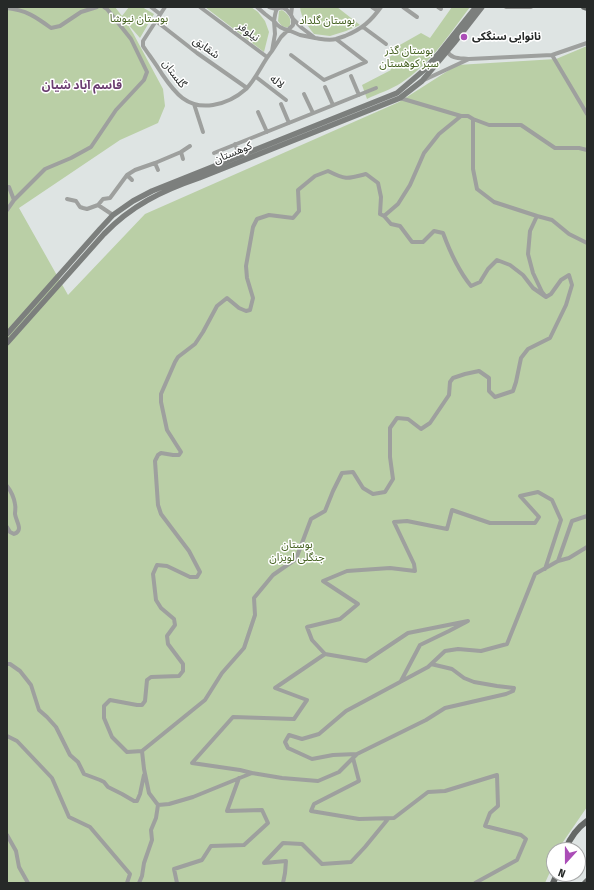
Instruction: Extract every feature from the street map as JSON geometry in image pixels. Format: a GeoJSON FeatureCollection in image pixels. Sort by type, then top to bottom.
{"type":"FeatureCollection","features":[{"type":"Feature","properties":{"kind":"main road","name":"کوهستان"},"geometry":{"type":"LineString","coordinates":[[7,343],[113,215],[133,201],[152,191],[397,93],[424,70],[476,7]]}},
{"type":"Feature","properties":{"kind":"main road","name":"کوهستان"},"geometry":{"type":"LineString","coordinates":[[7,334],[126,213],[180,184],[400,98],[422,81],[482,7]]}},
{"type":"Feature","properties":{"kind":"main road"},"geometry":{"type":"LineString","coordinates":[[569,842],[576,831],[586,821]]}},
{"type":"Feature","properties":{"kind":"street"},"geometry":{"type":"LineString","coordinates":[[7,8],[18,9],[28,13],[51,28],[60,26],[82,12],[97,7]]}},
{"type":"Feature","properties":{"kind":"street"},"geometry":{"type":"LineString","coordinates":[[7,210],[14,200],[45,169],[71,158],[91,147],[116,110],[144,80],[147,72],[131,39],[104,7]]}},
{"type":"Feature","properties":{"kind":"street"},"geometry":{"type":"LineString","coordinates":[[150,7],[160,14]]}},
{"type":"Feature","properties":{"kind":"street"},"geometry":{"type":"LineString","coordinates":[[156,21],[165,7]]}},
{"type":"Feature","properties":{"kind":"street","name":"نیلوفر"},"geometry":{"type":"LineString","coordinates":[[200,7],[267,57]]}},
{"type":"Feature","properties":{"kind":"street"},"geometry":{"type":"LineString","coordinates":[[257,7],[278,26],[284,29],[300,35],[325,40],[336,39],[363,27],[372,19],[381,7]]}},
{"type":"Feature","properties":{"kind":"street"},"geometry":{"type":"LineString","coordinates":[[269,7],[287,10],[293,20],[315,38]]}},
{"type":"Feature","properties":{"kind":"street"},"geometry":{"type":"LineString","coordinates":[[291,15],[292,7]]}},
{"type":"Feature","properties":{"kind":"street"},"geometry":{"type":"LineString","coordinates":[[372,7],[378,11]]}},
{"type":"Feature","properties":{"kind":"street"},"geometry":{"type":"LineString","coordinates":[[403,7],[417,17]]}},
{"type":"Feature","properties":{"kind":"street"},"geometry":{"type":"LineString","coordinates":[[506,7],[531,7]]}},
{"type":"Feature","properties":{"kind":"street"},"geometry":{"type":"LineString","coordinates":[[272,51],[275,34],[274,21],[277,8]]}},
{"type":"Feature","properties":{"kind":"street"},"geometry":{"type":"LineString","coordinates":[[288,30],[293,25],[293,20]]}},
{"type":"Feature","properties":{"kind":"street","name":"گلستان"},"geometry":{"type":"LineString","coordinates":[[156,21],[142,43],[143,46],[177,94],[194,104],[209,106],[234,98],[247,88],[256,77],[267,57],[281,37],[288,30]]}},
{"type":"Feature","properties":{"kind":"street","name":"شقایق"},"geometry":{"type":"LineString","coordinates":[[156,21],[197,53],[247,88]]}},
{"type":"Feature","properties":{"kind":"street"},"geometry":{"type":"LineString","coordinates":[[363,27],[386,44]]}},
{"type":"Feature","properties":{"kind":"street"},"geometry":{"type":"LineString","coordinates":[[291,55],[324,80],[366,62],[336,39]]}},
{"type":"Feature","properties":{"kind":"street"},"geometry":{"type":"LineString","coordinates":[[447,51],[449,55],[454,57],[469,59],[552,55],[587,43]]}},
{"type":"Feature","properties":{"kind":"street"},"geometry":{"type":"LineString","coordinates":[[552,55],[587,114]]}},
{"type":"Feature","properties":{"kind":"street"},"geometry":{"type":"LineString","coordinates":[[422,81],[469,59]]}},
{"type":"Feature","properties":{"kind":"street"},"geometry":{"type":"LineString","coordinates":[[351,76],[358,95]]}},
{"type":"Feature","properties":{"kind":"street","name":"لاله"},"geometry":{"type":"LineString","coordinates":[[256,77],[286,100]]}},
{"type":"Feature","properties":{"kind":"street"},"geometry":{"type":"LineString","coordinates":[[325,87],[333,105]]}},
{"type":"Feature","properties":{"kind":"street"},"geometry":{"type":"LineString","coordinates":[[214,153],[376,88]]}},
{"type":"Feature","properties":{"kind":"street"},"geometry":{"type":"LineString","coordinates":[[304,94],[313,113]]}},
{"type":"Feature","properties":{"kind":"street"},"geometry":{"type":"LineString","coordinates":[[400,98],[461,116],[468,116],[489,125],[521,125],[555,148],[579,148],[587,150]]}},
{"type":"Feature","properties":{"kind":"street"},"geometry":{"type":"LineString","coordinates":[[194,104],[203,132]]}},
{"type":"Feature","properties":{"kind":"street"},"geometry":{"type":"LineString","coordinates":[[281,104],[289,123]]}},
{"type":"Feature","properties":{"kind":"street"},"geometry":{"type":"LineString","coordinates":[[258,112],[267,132]]}},
{"type":"Feature","properties":{"kind":"street"},"geometry":{"type":"LineString","coordinates":[[384,216],[398,204],[410,185],[424,153],[439,134],[461,116]]}},
{"type":"Feature","properties":{"kind":"street"},"geometry":{"type":"LineString","coordinates":[[473,119],[473,169],[477,189],[494,202],[552,220],[569,234],[587,243]]}},
{"type":"Feature","properties":{"kind":"street"},"geometry":{"type":"LineString","coordinates":[[235,144],[240,156]]}},
{"type":"Feature","properties":{"kind":"street"},"geometry":{"type":"LineString","coordinates":[[67,199],[76,201],[80,207],[83,208],[98,205],[103,199],[110,198],[127,175],[135,170],[181,152],[190,146]]}},
{"type":"Feature","properties":{"kind":"street"},"geometry":{"type":"LineString","coordinates":[[181,152],[183,159]]}},
{"type":"Feature","properties":{"kind":"street"},"geometry":{"type":"LineString","coordinates":[[155,163],[158,170]]}},
{"type":"Feature","properties":{"kind":"street"},"geometry":{"type":"LineString","coordinates":[[328,171],[342,178],[350,178],[366,174],[378,183],[381,197],[380,214],[384,216],[391,224],[400,226],[412,242],[423,242],[434,231],[443,233],[462,275],[471,286],[480,282],[488,269],[497,260],[510,264],[523,275],[533,288],[546,297],[551,294],[561,280],[569,275],[572,285],[566,305],[550,338],[528,349],[521,358],[513,391],[495,398],[490,391],[489,378],[479,371],[465,374],[453,378],[450,382],[449,396],[430,423],[421,429],[408,419],[396,418],[390,428],[390,456],[393,479],[386,492],[373,494],[363,488],[353,472],[342,473],[332,491],[325,511],[311,519],[296,559],[273,575],[254,598],[255,615],[244,648],[222,673],[205,700],[142,751],[127,752],[112,737],[104,718],[104,706],[110,700],[142,705],[145,701],[147,680],[151,677],[179,676],[183,671],[183,664],[168,644],[167,636],[175,625],[174,619],[161,608],[156,600],[153,574],[157,565],[167,566],[190,577],[197,578],[200,572],[189,551],[161,514],[158,505],[155,462],[158,455],[161,453],[179,455],[182,452],[167,430],[161,402],[161,394],[178,357],[195,344],[217,306],[227,298],[239,308],[246,311],[250,310],[253,298],[246,266],[253,227],[257,219],[269,215],[294,218],[299,211],[298,190],[315,176],[328,171]]}},
{"type":"Feature","properties":{"kind":"street"},"geometry":{"type":"LineString","coordinates":[[127,175],[132,180]]}},
{"type":"Feature","properties":{"kind":"street"},"geometry":{"type":"LineString","coordinates":[[7,187],[9,187],[14,200]]}},
{"type":"Feature","properties":{"kind":"street"},"geometry":{"type":"LineString","coordinates":[[98,205],[113,215]]}},
{"type":"Feature","properties":{"kind":"street"},"geometry":{"type":"LineString","coordinates":[[537,216],[530,231],[528,254],[533,274],[546,297]]}},
{"type":"Feature","properties":{"kind":"street"},"geometry":{"type":"LineString","coordinates":[[7,486],[15,503],[15,516],[19,527],[16,534],[10,532],[7,527]]}},
{"type":"Feature","properties":{"kind":"street"},"geometry":{"type":"LineString","coordinates":[[401,681],[420,645],[468,621],[408,633],[366,661],[325,654],[312,640],[307,627],[340,619],[358,604],[323,582],[347,571],[390,568],[414,571],[414,564],[394,522],[407,522],[447,529],[452,510],[490,523],[535,523],[539,517],[520,496],[538,492],[552,500],[561,520],[545,569]]}},
{"type":"Feature","properties":{"kind":"street"},"geometry":{"type":"LineString","coordinates":[[558,561],[572,521],[587,516]]}},
{"type":"Feature","properties":{"kind":"street"},"geometry":{"type":"LineString","coordinates":[[355,756],[333,755],[312,760],[288,748],[284,742],[289,735],[302,739],[319,734],[346,711],[428,667],[445,652],[458,649],[481,651],[507,644],[535,574],[558,561],[569,558],[587,548]]}},
{"type":"Feature","properties":{"kind":"street"},"geometry":{"type":"LineString","coordinates":[[325,654],[275,688],[307,700],[294,719],[233,718],[192,763],[282,778],[318,781],[339,772],[355,756],[426,720],[445,708],[506,694],[513,691],[514,688],[474,682],[464,678],[452,669],[430,664]]}},
{"type":"Feature","properties":{"kind":"street"},"geometry":{"type":"LineString","coordinates":[[7,664],[10,664],[20,671],[31,685],[39,710],[56,727],[70,755],[78,762],[84,774],[104,782],[108,787],[134,801],[137,800],[140,794],[144,772]]}},
{"type":"Feature","properties":{"kind":"street"},"geometry":{"type":"LineString","coordinates":[[7,736],[17,741],[52,778],[69,816],[90,827],[130,874],[127,883]]}},
{"type":"Feature","properties":{"kind":"street"},"geometry":{"type":"LineString","coordinates":[[139,883],[152,840],[151,830],[156,818],[158,805],[149,793],[144,772],[142,751]]}},
{"type":"Feature","properties":{"kind":"street"},"geometry":{"type":"LineString","coordinates":[[355,756],[359,781],[314,804],[310,811],[359,819],[394,818],[428,792],[445,791],[497,775],[498,806],[490,813],[485,826],[520,835],[526,839],[517,860],[475,883]]}},
{"type":"Feature","properties":{"kind":"street"},"geometry":{"type":"LineString","coordinates":[[158,805],[169,804],[193,797],[252,773]]}},
{"type":"Feature","properties":{"kind":"street"},"geometry":{"type":"LineString","coordinates":[[177,883],[174,869],[202,860],[211,846],[244,845],[268,823],[262,810],[227,811],[238,778]]}},
{"type":"Feature","properties":{"kind":"street"},"geometry":{"type":"LineString","coordinates":[[283,883],[286,861],[264,863],[282,843],[302,844],[322,864],[351,862],[388,819]]}},
{"type":"Feature","properties":{"kind":"street"},"geometry":{"type":"LineString","coordinates":[[7,835],[16,851],[19,867],[28,883]]}},
{"type":"Feature","properties":{"kind":"green space","name":"بوستان جنگلی لویزان"},"geometry":{"type":"Polygon","coordinates":[[[7,7],[115,7],[122,16],[129,7],[142,7],[154,14],[140,38],[126,22],[163,89],[165,106],[158,123],[120,140],[19,208],[68,295],[145,214],[399,102],[457,65],[556,59],[587,46],[587,807],[563,842],[546,842],[545,883],[7,883],[7,7]]]}},
{"type":"Feature","properties":{"kind":"green space"},"geometry":{"type":"Polygon","coordinates":[[[205,7],[251,7],[258,12],[265,21],[269,32],[264,52],[205,7]]]}},
{"type":"Feature","properties":{"kind":"green space","name":"بوستان گلداد"},"geometry":{"type":"Polygon","coordinates":[[[300,7],[337,7],[360,25],[330,36],[314,34],[303,18],[300,7]]]}},
{"type":"Feature","properties":{"kind":"green space","name":"بوستان گذر سبز کوهستان"},"geometry":{"type":"Polygon","coordinates":[[[452,7],[470,7],[430,58],[401,83],[367,99],[362,85],[391,70],[387,61],[398,46],[421,33],[430,38],[452,7]]]}},
{"type":"Feature","properties":{"kind":"green space"},"geometry":{"type":"Polygon","coordinates":[[[282,10],[289,17],[289,27],[284,27],[278,21],[279,11],[282,10]]]}},
{"type":"Feature","properties":{"kind":"place","name":"نانوایی سنگکی"},"geometry":{"type":"Point","coordinates":[464,37]}},
{"type":"Feature","properties":{"kind":"district","name":"قاسم آباد شیان"},"geometry":{"type":"Point","coordinates":[82,86]}},
{"type":"Feature","properties":{"kind":"park label","name":"بوستان نیوشا"},"geometry":{"type":"Point","coordinates":[139,19]}}]}
